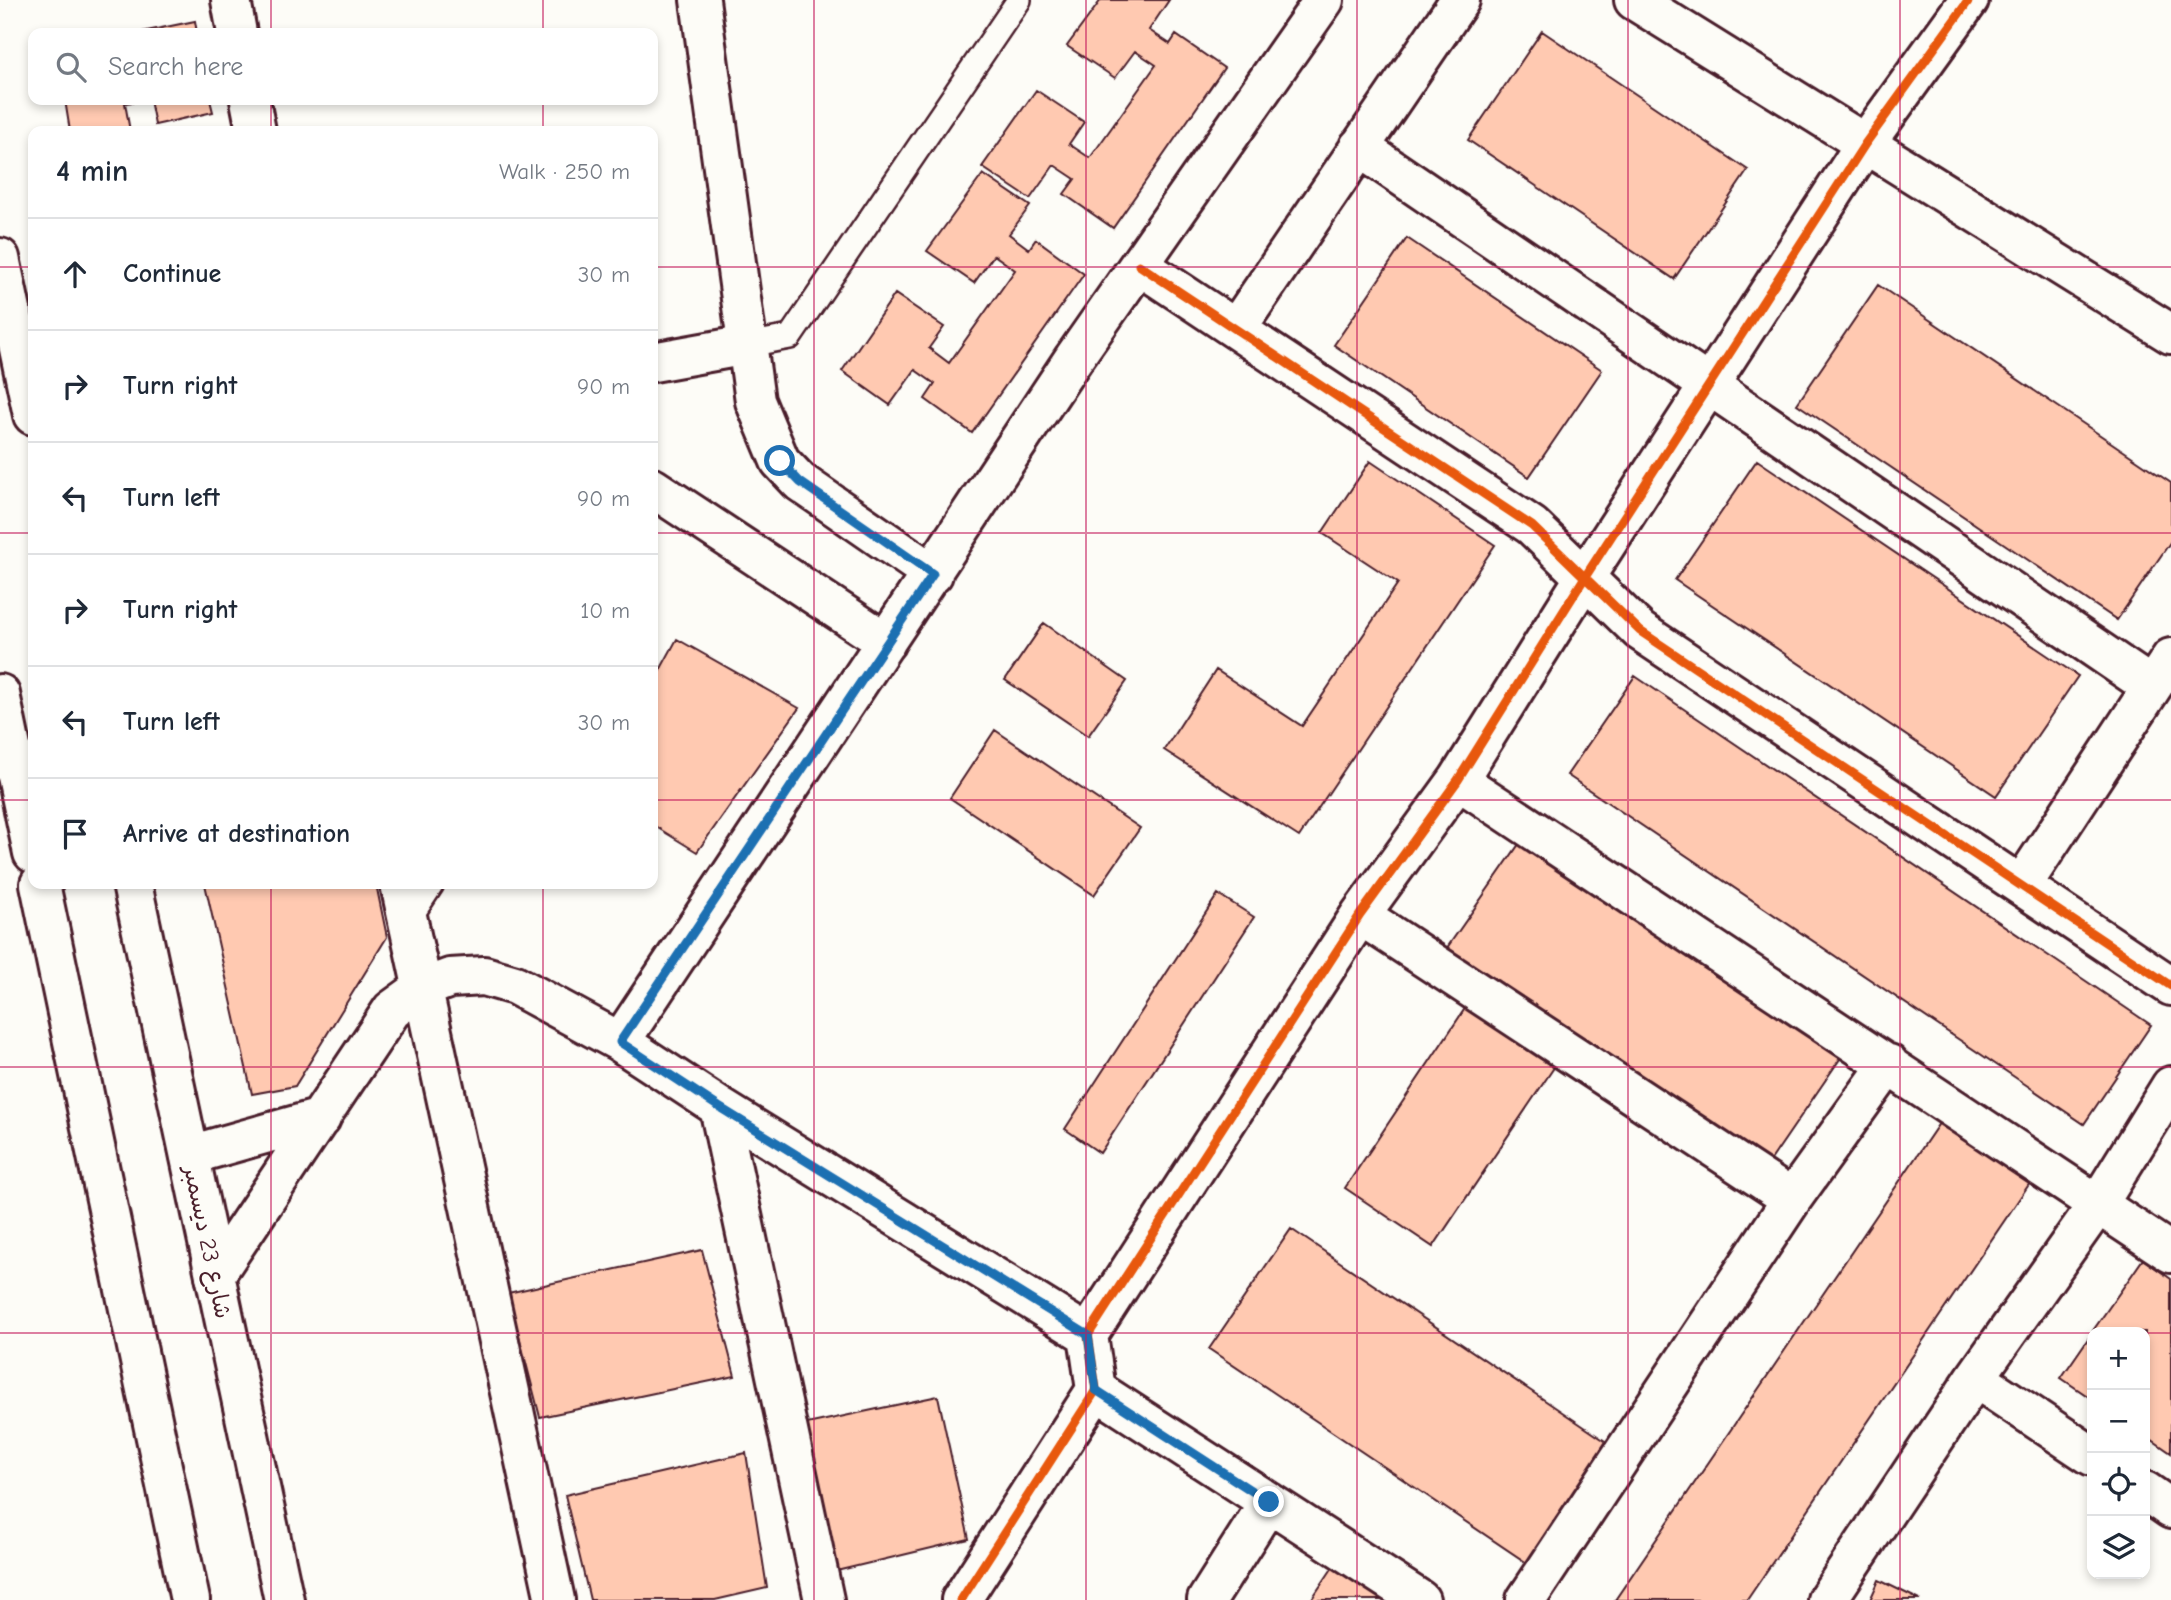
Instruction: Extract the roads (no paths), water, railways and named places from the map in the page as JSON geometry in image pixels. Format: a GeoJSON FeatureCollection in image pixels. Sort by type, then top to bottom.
{"type":"FeatureCollection","features":[{"type":"Feature","properties":{"kind":"street"},"geometry":{"type":"LineString","coordinates":[[230,0],[236,28]]}},
{"type":"Feature","properties":{"kind":"street"},"geometry":{"type":"LineString","coordinates":[[700,0],[755,401],[780,461],[800,482],[933,574]]}},
{"type":"Feature","properties":{"kind":"street"},"geometry":{"type":"LineString","coordinates":[[620,1042],[933,574],[1073,358],[1324,0]]}},
{"type":"Feature","properties":{"kind":"street"},"geometry":{"type":"LineString","coordinates":[[1236,329],[1460,0]]}},
{"type":"Feature","properties":{"kind":"street"},"geometry":{"type":"LineString","coordinates":[[1634,0],[2171,334]]}},
{"type":"Feature","properties":{"kind":"street"},"geometry":{"type":"LineString","coordinates":[[964,1599],[1096,1390],[1088,1335],[1360,915],[1458,780],[1585,577],[1865,144],[1969,0]]}},
{"type":"Feature","properties":{"kind":"street"},"geometry":{"type":"LineString","coordinates":[[251,105],[255,126]]}},
{"type":"Feature","properties":{"kind":"street"},"geometry":{"type":"LineString","coordinates":[[1359,147],[1710,385],[2161,673],[2022,885]]}},
{"type":"Feature","properties":{"kind":"street"},"geometry":{"type":"LineString","coordinates":[[0,258],[28,391]]}},
{"type":"Feature","properties":{"kind":"street"},"geometry":{"type":"LineString","coordinates":[[1139,265],[1532,526],[1640,631],[2171,986]]}},
{"type":"Feature","properties":{"kind":"street"},"geometry":{"type":"LineString","coordinates":[[658,361],[747,345]]}},
{"type":"Feature","properties":{"kind":"street"},"geometry":{"type":"LineString","coordinates":[[658,491],[886,642]]}},
{"type":"Feature","properties":{"kind":"street"},"geometry":{"type":"LineString","coordinates":[[0,694],[28,829]]}},
{"type":"Feature","properties":{"kind":"street"},"geometry":{"type":"LineString","coordinates":[[1458,780],[2171,1253]]}},
{"type":"Feature","properties":{"kind":"street"},"geometry":{"type":"LineString","coordinates":[[41,889],[190,1600]]}},
{"type":"Feature","properties":{"kind":"street","name":"شارع 23 ديسمبر"},"geometry":{"type":"LineString","coordinates":[[133,889],[284,1600]]}},
{"type":"Feature","properties":{"kind":"street"},"geometry":{"type":"LineString","coordinates":[[401,889],[555,1600]]}},
{"type":"Feature","properties":{"kind":"street"},"geometry":{"type":"LineString","coordinates":[[1360,915],[1792,1199]]}},
{"type":"Feature","properties":{"kind":"street"},"geometry":{"type":"LineString","coordinates":[[215,1275],[392,1010],[421,989],[450,978],[484,976],[515,985],[620,1042],[719,1107],[1088,1335]]}},
{"type":"Feature","properties":{"kind":"street"},"geometry":{"type":"LineString","coordinates":[[1526,1600],[1792,1199],[1889,1064]]}},
{"type":"Feature","properties":{"kind":"street"},"geometry":{"type":"LineString","coordinates":[[1827,1600],[1975,1378],[2098,1205],[2171,1086]]}},
{"type":"Feature","properties":{"kind":"street"},"geometry":{"type":"LineString","coordinates":[[719,1107],[824,1600]]}},
{"type":"Feature","properties":{"kind":"street"},"geometry":{"type":"LineString","coordinates":[[190,1155],[321,1118]]}},
{"type":"Feature","properties":{"kind":"street"},"geometry":{"type":"LineString","coordinates":[[1975,1378],[2088,1453]]}},
{"type":"Feature","properties":{"kind":"street"},"geometry":{"type":"LineString","coordinates":[[1096,1390],[1420,1600]]}},
{"type":"Feature","properties":{"kind":"street"},"geometry":{"type":"LineString","coordinates":[[2150,1495],[2171,1509]]}},
{"type":"Feature","properties":{"kind":"street"},"geometry":{"type":"LineString","coordinates":[[1207,1600],[1269,1502]]}},
{"type":"Feature","properties":{"kind":"lane"},"geometry":{"type":"LineString","coordinates":[[747,345],[790,338],[1019,0]]}},
{"type":"Feature","properties":{"kind":"lane"},"geometry":{"type":"LineString","coordinates":[[407,922],[429,889]]}}]}
